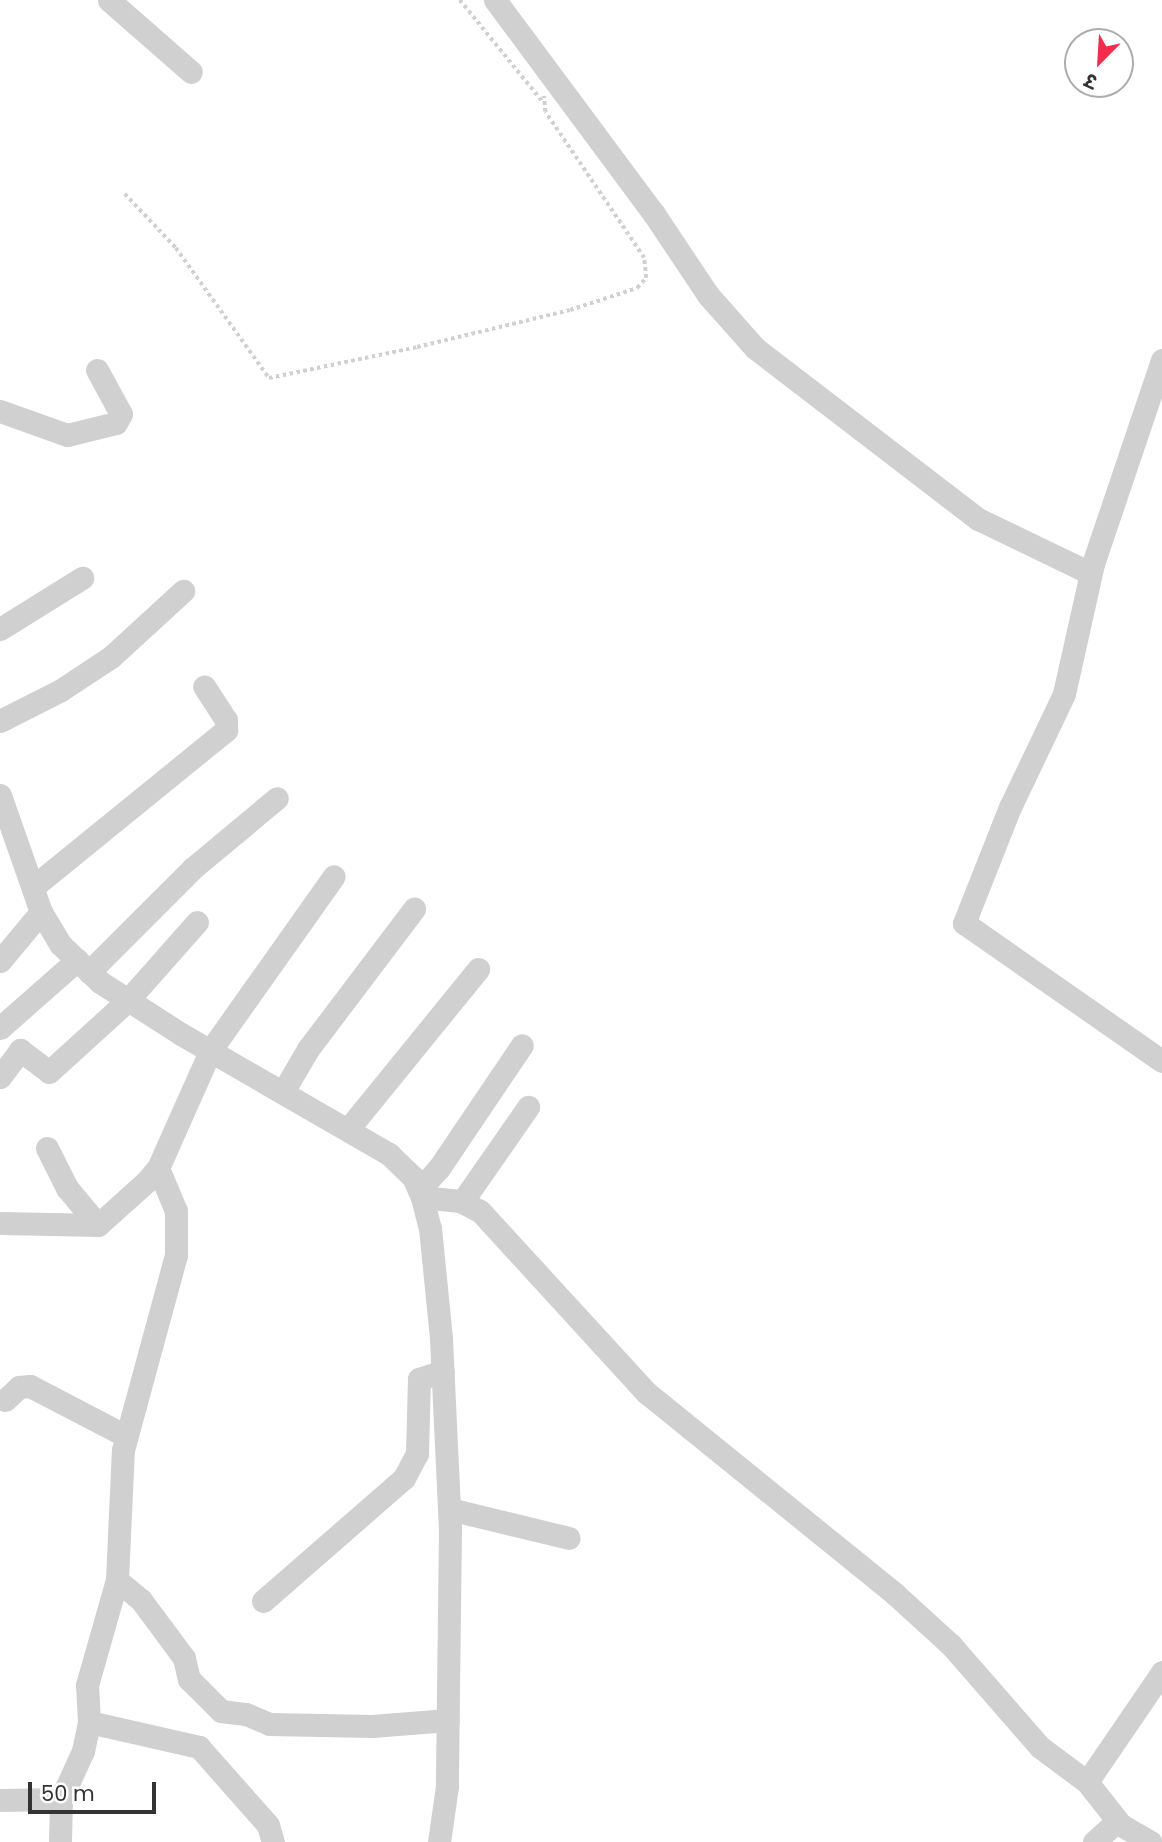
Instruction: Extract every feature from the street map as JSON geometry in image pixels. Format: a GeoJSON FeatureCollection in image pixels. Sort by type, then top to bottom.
{"type":"FeatureCollection","features":[{"type":"Feature","properties":{"kind":"street"},"geometry":{"type":"LineString","coordinates":[[109,0],[191,72]]}},
{"type":"Feature","properties":{"kind":"street"},"geometry":{"type":"LineString","coordinates":[[495,0],[561,85],[708,295],[755,348],[978,519],[1090,573]]}},
{"type":"Feature","properties":{"kind":"street"},"geometry":{"type":"LineString","coordinates":[[1162,360],[1090,573],[1064,694],[1004,819],[964,923],[1162,1061]]}},
{"type":"Feature","properties":{"kind":"street"},"geometry":{"type":"LineString","coordinates":[[0,411],[67,435],[116,423],[121,414],[97,370]]}},
{"type":"Feature","properties":{"kind":"street"},"geometry":{"type":"LineString","coordinates":[[0,629],[82,578]]}},
{"type":"Feature","properties":{"kind":"street"},"geometry":{"type":"LineString","coordinates":[[0,721],[61,690],[111,657],[183,591]]}},
{"type":"Feature","properties":{"kind":"street"},"geometry":{"type":"LineString","coordinates":[[33,887],[226,730],[226,720],[204,686]]}},
{"type":"Feature","properties":{"kind":"street"},"geometry":{"type":"LineString","coordinates":[[0,795],[41,912],[60,944],[83,966],[128,1000],[211,1051],[349,1128],[402,1165],[421,1193],[430,1228],[443,1371],[449,1509],[446,1818],[439,1842]]}},
{"type":"Feature","properties":{"kind":"street"},"geometry":{"type":"LineString","coordinates":[[0,1028],[83,966],[277,798]]}},
{"type":"Feature","properties":{"kind":"street"},"geometry":{"type":"LineString","coordinates":[[0,1223],[98,1225],[158,1168],[211,1051],[334,876]]}},
{"type":"Feature","properties":{"kind":"street"},"geometry":{"type":"LineString","coordinates":[[283,1092],[308,1049],[414,909]]}},
{"type":"Feature","properties":{"kind":"street"},"geometry":{"type":"LineString","coordinates":[[0,961],[41,912]]}},
{"type":"Feature","properties":{"kind":"street"},"geometry":{"type":"LineString","coordinates":[[0,1077],[20,1050],[48,1073],[128,1000],[197,922]]}},
{"type":"Feature","properties":{"kind":"street"},"geometry":{"type":"LineString","coordinates":[[349,1128],[478,969]]}},
{"type":"Feature","properties":{"kind":"street"},"geometry":{"type":"LineString","coordinates":[[421,1193],[522,1045]]}},
{"type":"Feature","properties":{"kind":"street"},"geometry":{"type":"LineString","coordinates":[[462,1202],[528,1107]]}},
{"type":"Feature","properties":{"kind":"street"},"geometry":{"type":"LineString","coordinates":[[47,1147],[67,1188],[98,1225]]}},
{"type":"Feature","properties":{"kind":"street"},"geometry":{"type":"LineString","coordinates":[[60,1842],[61,1799],[81,1759],[89,1722],[87,1685],[117,1580],[126,1436],[176,1255],[176,1211],[158,1168]]}},
{"type":"Feature","properties":{"kind":"street"},"geometry":{"type":"LineString","coordinates":[[421,1193],[462,1202],[480,1211],[647,1393],[866,1568],[951,1645],[1040,1747],[1087,1782],[1117,1821],[1150,1842]]}},
{"type":"Feature","properties":{"kind":"street"},"geometry":{"type":"LineString","coordinates":[[263,1601],[404,1478],[417,1454],[419,1379],[443,1371]]}},
{"type":"Feature","properties":{"kind":"street"},"geometry":{"type":"LineString","coordinates":[[5,1400],[19,1387],[30,1386],[126,1436]]}},
{"type":"Feature","properties":{"kind":"street"},"geometry":{"type":"LineString","coordinates":[[449,1509],[569,1538]]}},
{"type":"Feature","properties":{"kind":"street"},"geometry":{"type":"LineString","coordinates":[[117,1580],[141,1600],[184,1658],[189,1679],[221,1711],[246,1714],[269,1724],[372,1726],[448,1720]]}},
{"type":"Feature","properties":{"kind":"street"},"geometry":{"type":"LineString","coordinates":[[1087,1782],[1162,1672]]}},
{"type":"Feature","properties":{"kind":"street"},"geometry":{"type":"LineString","coordinates":[[89,1722],[199,1747],[268,1825],[272,1842]]}},
{"type":"Feature","properties":{"kind":"street"},"geometry":{"type":"LineString","coordinates":[[0,1800],[61,1799]]}},
{"type":"Feature","properties":{"kind":"street"},"geometry":{"type":"LineString","coordinates":[[1094,1842],[1117,1821]]}},
{"type":"Feature","properties":{"kind":"path"},"geometry":{"type":"LineString","coordinates":[[125,194],[176,248],[268,376],[289,376],[570,310],[643,282],[648,272],[644,258],[542,101],[460,0]]}},
{"type":"Feature","properties":{"kind":"path"},"geometry":{"type":"LineString","coordinates":[[542,101],[561,85]]}}]}
